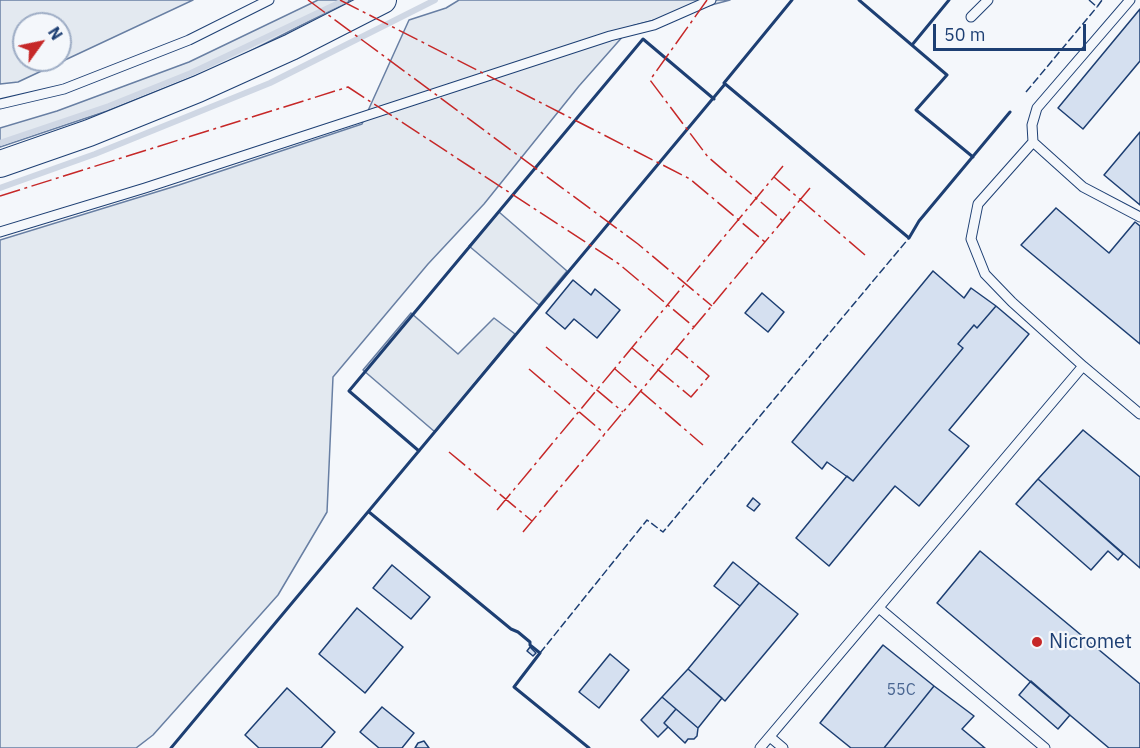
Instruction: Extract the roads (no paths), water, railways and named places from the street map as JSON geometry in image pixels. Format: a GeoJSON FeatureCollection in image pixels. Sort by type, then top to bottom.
{"type":"FeatureCollection","features":[{"type":"Feature","properties":{"kind":"main road"},"geometry":{"type":"LineString","coordinates":[[0,164],[89,133],[198,89],[383,0]]}},
{"type":"Feature","properties":{"kind":"lane"},"geometry":{"type":"LineString","coordinates":[[0,104],[64,89],[189,40],[269,0]]}},
{"type":"Feature","properties":{"kind":"lane"},"geometry":{"type":"LineString","coordinates":[[0,232],[156,184],[610,36],[654,26],[711,0]]}},
{"type":"Feature","properties":{"kind":"lane"},"geometry":{"type":"LineString","coordinates":[[971,17],[988,0]]}},
{"type":"Feature","properties":{"kind":"lane"},"geometry":{"type":"LineString","coordinates":[[1131,0],[1037,108],[1032,124],[1033,142],[978,204],[971,239],[985,274],[1012,302],[1140,414]]}},
{"type":"Feature","properties":{"kind":"lane"},"geometry":{"type":"LineString","coordinates":[[1033,142],[1083,187],[1140,217]]}},
{"type":"Feature","properties":{"kind":"lane"},"geometry":{"type":"LineString","coordinates":[[760,748],[1083,366]]}},
{"type":"Feature","properties":{"kind":"lane"},"geometry":{"type":"LineString","coordinates":[[879,608],[1045,748]]}},
{"type":"Feature","properties":{"kind":"lane"},"geometry":{"type":"LineString","coordinates":[[770,737],[783,748]]}},
{"type":"Feature","properties":{"kind":"waterway"},"geometry":{"type":"LineString","coordinates":[[0,143],[109,106],[191,73],[345,0]]}},
{"type":"Feature","properties":{"kind":"waterway"},"geometry":{"type":"LineString","coordinates":[[0,188],[95,154],[270,83],[435,0]]}},
{"type":"Feature","properties":{"kind":"place","name":"Nicromet"},"geometry":{"type":"Point","coordinates":[1037,642]}}]}
